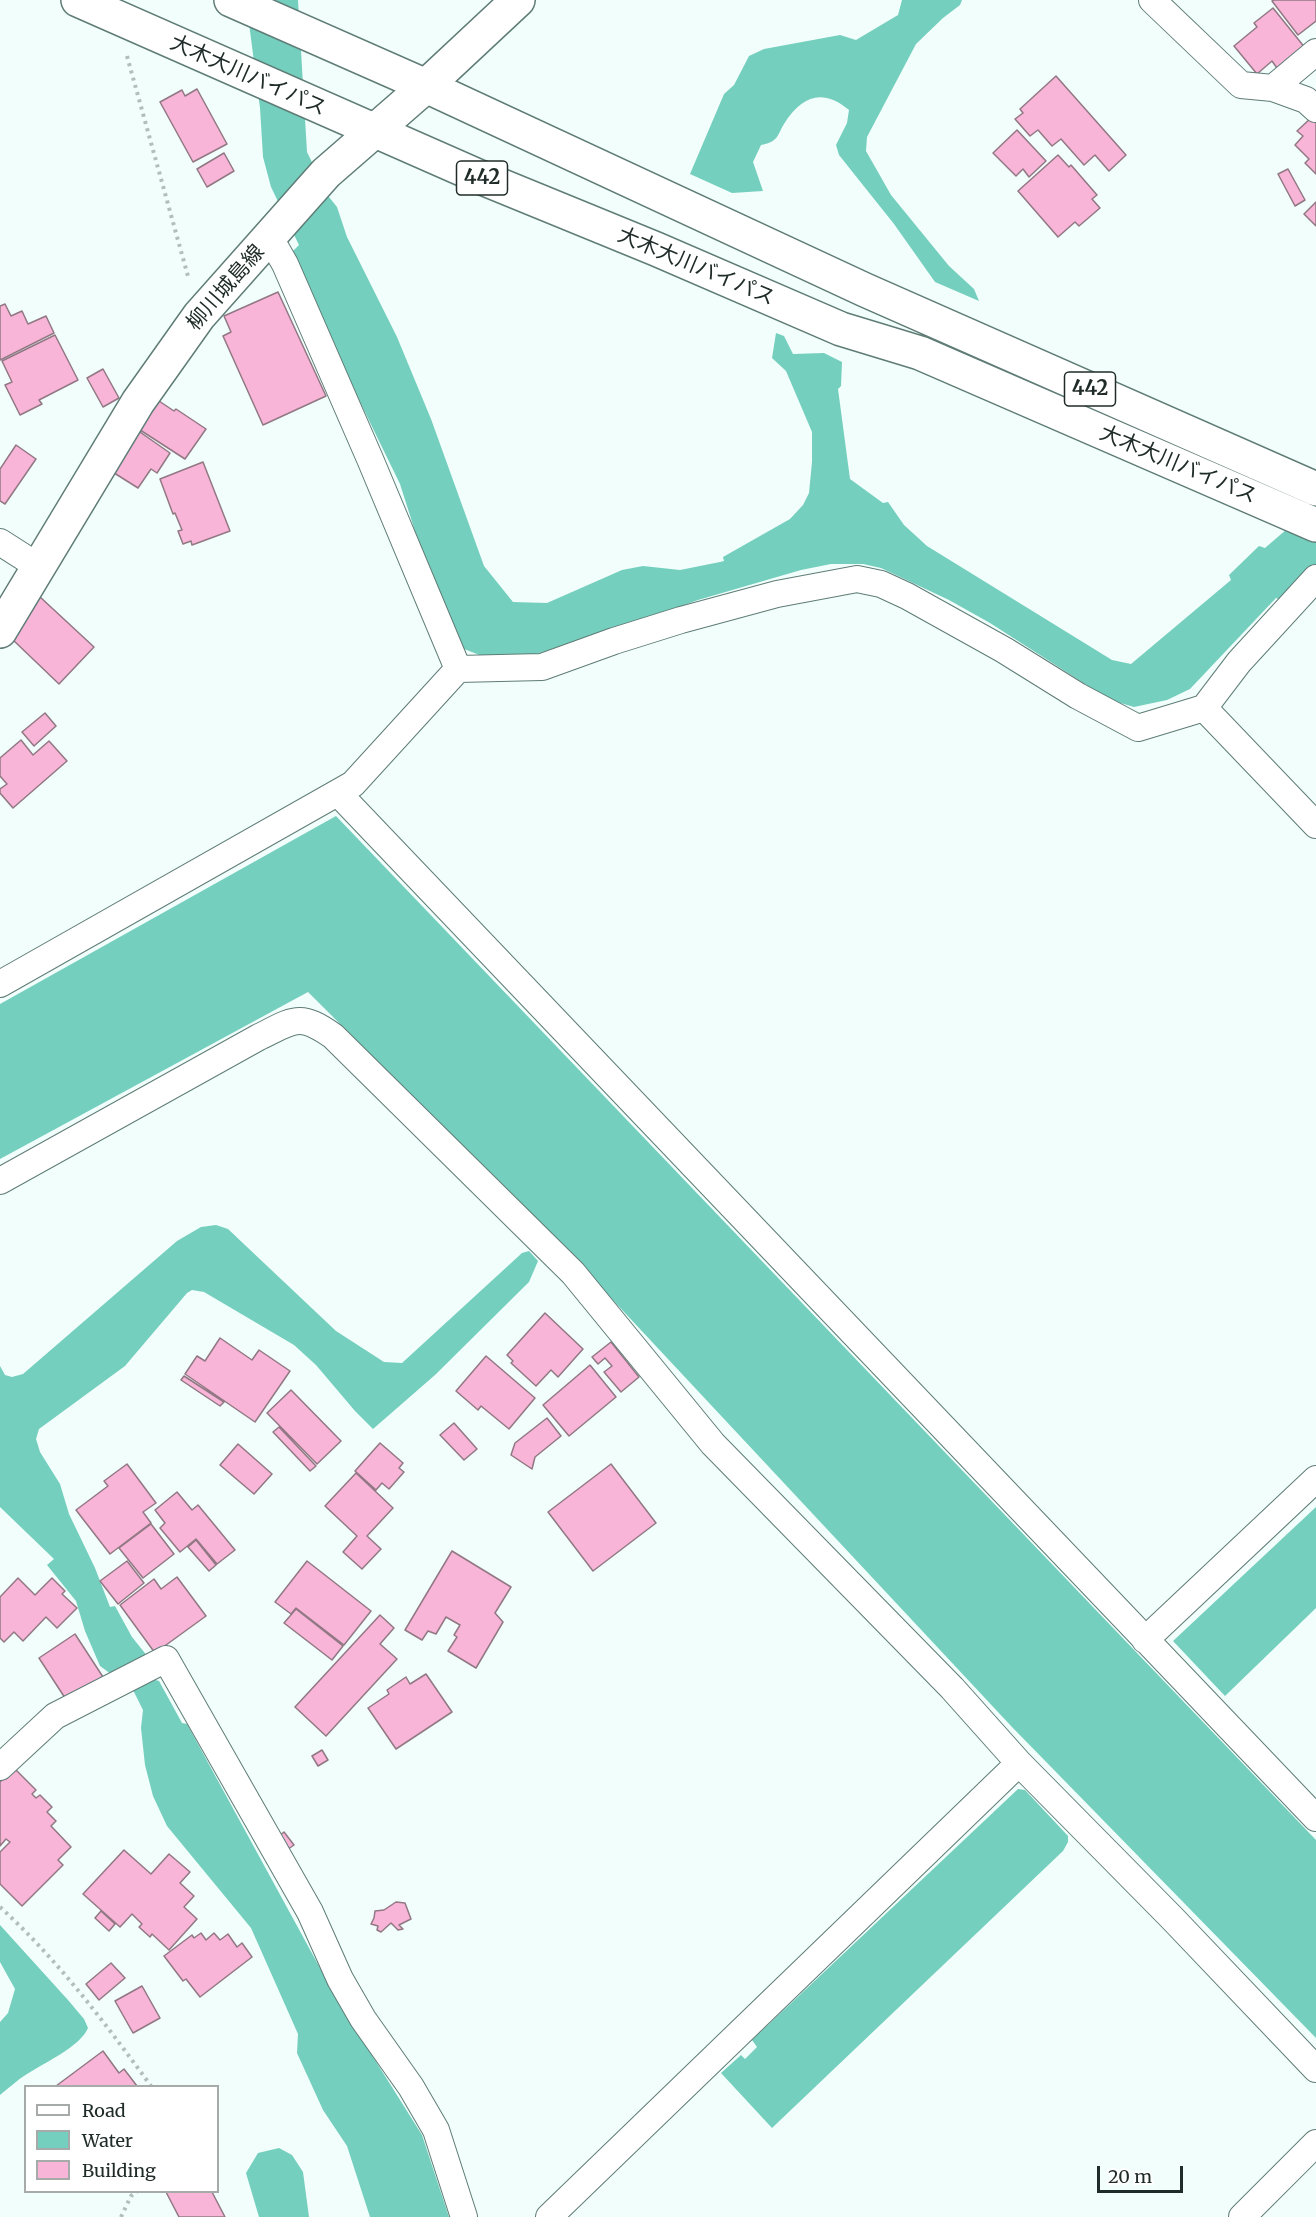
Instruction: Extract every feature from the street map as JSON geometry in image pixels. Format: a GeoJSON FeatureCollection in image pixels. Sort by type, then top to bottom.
{"type":"FeatureCollection","features":[{"type":"Feature","properties":{"kind":"main road","name":"大木大川バイパス"},"geometry":{"type":"LineString","coordinates":[[78,0],[480,177],[656,249],[841,329],[920,353],[1304,519]]}},
{"type":"Feature","properties":{"kind":"main road","name":"柳川城島線"},"geometry":{"type":"LineString","coordinates":[[0,631],[138,402],[199,316],[326,173],[426,86],[518,0]]}},
{"type":"Feature","properties":{"kind":"main road","name":"大木大川バイパス"},"geometry":{"type":"LineString","coordinates":[[232,1],[426,86],[865,290],[1316,489]]}},
{"type":"Feature","properties":{"kind":"street"},"geometry":{"type":"LineString","coordinates":[[1152,0],[1240,85],[1273,88],[1306,100],[1316,109]]}},
{"type":"Feature","properties":{"kind":"street"},"geometry":{"type":"LineString","coordinates":[[1273,88],[1316,52]]}},
{"type":"Feature","properties":{"kind":"street"},"geometry":{"type":"LineString","coordinates":[[275,232],[285,264],[458,669]]}},
{"type":"Feature","properties":{"kind":"street"},"geometry":{"type":"LineString","coordinates":[[0,542],[39,567]]}},
{"type":"Feature","properties":{"kind":"street"},"geometry":{"type":"LineString","coordinates":[[0,984],[353,784],[458,669],[542,667],[614,641],[692,617],[777,594],[857,579],[881,584],[907,596],[1004,650],[1078,696],[1138,728],[1204,708],[1239,662],[1316,578]]}},
{"type":"Feature","properties":{"kind":"street"},"geometry":{"type":"LineString","coordinates":[[1204,708],[1316,825]]}},
{"type":"Feature","properties":{"kind":"street"},"geometry":{"type":"LineString","coordinates":[[338,793],[1316,1818]]}},
{"type":"Feature","properties":{"kind":"street"},"geometry":{"type":"LineString","coordinates":[[0,1181],[285,1024],[304,1020],[317,1024],[333,1036],[573,1273],[712,1444],[952,1688],[1019,1763],[1172,1917],[1316,2069]]}},
{"type":"Feature","properties":{"kind":"street"},"geometry":{"type":"LineString","coordinates":[[1145,1640],[1316,1479]]}},
{"type":"Feature","properties":{"kind":"street"},"geometry":{"type":"LineString","coordinates":[[0,1767],[55,1716],[166,1659],[310,1912],[340,1978],[363,2019],[411,2087],[436,2130],[464,2217]]}},
{"type":"Feature","properties":{"kind":"street"},"geometry":{"type":"LineString","coordinates":[[549,2217],[1019,1763]]}},
{"type":"Feature","properties":{"kind":"street"},"geometry":{"type":"LineString","coordinates":[[1242,2217],[1316,2144]]}},
{"type":"Feature","properties":{"kind":"path"},"geometry":{"type":"LineString","coordinates":[[116,18],[199,316]]}},
{"type":"Feature","properties":{"kind":"path"},"geometry":{"type":"LineString","coordinates":[[0,1907],[30,1935],[95,2010],[150,2085]]}},
{"type":"Feature","properties":{"kind":"path"},"geometry":{"type":"LineString","coordinates":[[121,2217],[131,2196],[136,2193]]}},
{"type":"Feature","properties":{"kind":"water"},"geometry":{"type":"Polygon","coordinates":[[[246,0],[298,0],[307,152],[329,197],[337,207],[347,237],[397,337],[431,419],[484,566],[513,602],[547,603],[622,570],[643,566],[680,570],[724,561],[723,557],[790,519],[803,505],[809,493],[812,432],[786,371],[772,358],[776,333],[784,336],[793,354],[824,353],[842,362],[841,386],[838,389],[850,479],[883,503],[888,502],[904,525],[927,546],[1112,660],[1131,664],[1231,580],[1229,575],[1259,546],[1265,548],[1316,504],[1316,567],[1284,601],[1276,598],[1190,689],[1167,700],[1134,707],[1110,700],[990,623],[949,600],[881,568],[863,564],[831,564],[801,570],[698,600],[641,621],[536,654],[482,656],[459,647],[435,594],[400,484],[291,253],[299,245],[271,187],[263,157],[260,108],[246,0]]]}},
{"type":"Feature","properties":{"kind":"water"},"geometry":{"type":"Polygon","coordinates":[[[902,0],[962,0],[960,5],[916,44],[867,137],[866,151],[891,195],[949,266],[974,289],[979,301],[935,282],[894,224],[839,155],[836,145],[847,123],[849,110],[830,99],[821,97],[805,101],[791,114],[776,138],[761,145],[753,162],[763,191],[732,193],[690,174],[724,94],[734,85],[749,56],[764,49],[840,35],[856,40],[898,15],[902,0]]]}},
{"type":"Feature","properties":{"kind":"water"},"geometry":{"type":"Polygon","coordinates":[[[336,816],[1316,1840],[1316,2038],[1012,1727],[553,1236],[308,992],[0,1159],[0,1004],[336,816]]]}},
{"type":"Feature","properties":{"kind":"water"},"geometry":{"type":"Polygon","coordinates":[[[216,1225],[228,1229],[336,1331],[384,1362],[402,1363],[522,1253],[529,1251],[538,1261],[529,1282],[435,1375],[373,1429],[316,1365],[294,1345],[204,1292],[192,1290],[125,1366],[39,1429],[36,1439],[40,1452],[60,1484],[69,1514],[95,1568],[110,1607],[115,1606],[132,1637],[148,1657],[152,1679],[159,1681],[182,1723],[187,1724],[338,2001],[422,2135],[449,2217],[370,2217],[347,2146],[323,2110],[297,2053],[298,2034],[251,1928],[167,1826],[153,1796],[145,1765],[141,1728],[143,1710],[133,1690],[100,1666],[85,1631],[76,1601],[47,1565],[54,1559],[0,1507],[0,1366],[5,1375],[12,1377],[23,1374],[177,1241],[201,1227],[216,1225]]]}},
{"type":"Feature","properties":{"kind":"water"},"geometry":{"type":"Polygon","coordinates":[[[1316,1507],[1316,1608],[1225,1696],[1173,1641],[1316,1507]]]}},
{"type":"Feature","properties":{"kind":"water"},"geometry":{"type":"Polygon","coordinates":[[[1018,1789],[1025,1790],[1068,1836],[1068,1842],[1063,1851],[772,2128],[721,2073],[741,2055],[745,2059],[757,2047],[752,2040],[1018,1789]]]}},
{"type":"Feature","properties":{"kind":"water"},"geometry":{"type":"Polygon","coordinates":[[[0,1925],[68,2000],[84,2019],[88,2028],[70,2048],[23,2076],[0,2095],[0,2022],[8,2013],[15,1989],[0,1962],[0,1925]]]}},
{"type":"Feature","properties":{"kind":"water"},"geometry":{"type":"Polygon","coordinates":[[[279,2148],[292,2155],[303,2172],[309,2217],[259,2217],[246,2173],[258,2153],[279,2148]]]}},
{"type":"Feature","properties":{"kind":"building"},"geometry":{"type":"Polygon","coordinates":[[[1316,0],[1316,21],[1298,35],[1272,1],[1316,0]]]}},
{"type":"Feature","properties":{"kind":"building"},"geometry":{"type":"Polygon","coordinates":[[[1273,8],[1306,49],[1279,71],[1272,61],[1257,74],[1234,46],[1257,27],[1254,23],[1273,8]]]}},
{"type":"Feature","properties":{"kind":"building"},"geometry":{"type":"Polygon","coordinates":[[[1056,76],[1126,155],[1109,171],[1095,155],[1084,165],[1061,139],[1052,146],[1038,130],[1030,136],[1015,119],[1023,113],[1020,109],[1056,76]]]}},
{"type":"Feature","properties":{"kind":"building"},"geometry":{"type":"Polygon","coordinates":[[[197,89],[227,144],[193,162],[160,102],[182,90],[185,96],[197,89]]]}},
{"type":"Feature","properties":{"kind":"building"},"geometry":{"type":"Polygon","coordinates":[[[1312,117],[1316,121],[1316,174],[1305,163],[1309,159],[1295,145],[1303,136],[1297,131],[1312,117]]]}},
{"type":"Feature","properties":{"kind":"building"},"geometry":{"type":"Polygon","coordinates":[[[1017,130],[1046,161],[1029,177],[1023,169],[1016,176],[993,153],[1017,130]]]}},
{"type":"Feature","properties":{"kind":"building"},"geometry":{"type":"Polygon","coordinates":[[[224,153],[234,171],[207,187],[197,169],[224,153]]]}},
{"type":"Feature","properties":{"kind":"building"},"geometry":{"type":"Polygon","coordinates":[[[1058,155],[1069,167],[1071,165],[1097,195],[1092,199],[1100,208],[1079,226],[1075,222],[1058,237],[1018,191],[1058,155]]]}},
{"type":"Feature","properties":{"kind":"building"},"geometry":{"type":"Polygon","coordinates":[[[1288,169],[1305,200],[1295,206],[1278,174],[1288,169]]]}},
{"type":"Feature","properties":{"kind":"building"},"geometry":{"type":"Polygon","coordinates":[[[1316,202],[1316,226],[1304,214],[1316,202]]]}},
{"type":"Feature","properties":{"kind":"building"},"geometry":{"type":"Polygon","coordinates":[[[278,292],[326,396],[263,425],[223,336],[231,332],[224,316],[278,292]]]}},
{"type":"Feature","properties":{"kind":"building"},"geometry":{"type":"Polygon","coordinates":[[[5,304],[11,316],[22,311],[28,324],[46,316],[54,333],[0,360],[0,306],[5,304]]]}},
{"type":"Feature","properties":{"kind":"building"},"geometry":{"type":"Polygon","coordinates":[[[55,335],[78,380],[39,400],[42,404],[20,415],[5,385],[12,382],[2,361],[55,335]]]}},
{"type":"Feature","properties":{"kind":"building"},"geometry":{"type":"Polygon","coordinates":[[[103,369],[119,398],[103,407],[87,378],[103,369]]]}},
{"type":"Feature","properties":{"kind":"building"},"geometry":{"type":"Polygon","coordinates":[[[156,399],[206,429],[185,459],[137,428],[156,399]]]}},
{"type":"Feature","properties":{"kind":"building"},"geometry":{"type":"Polygon","coordinates":[[[137,430],[170,453],[157,473],[151,469],[138,488],[111,471],[137,430]]]}},
{"type":"Feature","properties":{"kind":"building"},"geometry":{"type":"Polygon","coordinates":[[[16,445],[36,459],[5,504],[0,501],[0,469],[16,445]]]}},
{"type":"Feature","properties":{"kind":"building"},"geometry":{"type":"Polygon","coordinates":[[[203,462],[230,531],[192,545],[191,541],[183,544],[178,531],[182,530],[175,513],[173,514],[160,479],[203,462]]]}},
{"type":"Feature","properties":{"kind":"building"},"geometry":{"type":"Polygon","coordinates":[[[39,596],[94,647],[59,684],[12,639],[39,596]]]}},
{"type":"Feature","properties":{"kind":"building"},"geometry":{"type":"Polygon","coordinates":[[[45,713],[56,726],[34,746],[22,732],[45,713]]]}},
{"type":"Feature","properties":{"kind":"building"},"geometry":{"type":"Polygon","coordinates":[[[21,740],[33,755],[49,741],[67,761],[13,808],[0,793],[0,789],[7,784],[0,776],[0,758],[21,740]]]}},
{"type":"Feature","properties":{"kind":"building"},"geometry":{"type":"Polygon","coordinates":[[[545,1313],[583,1349],[558,1377],[551,1370],[536,1386],[511,1363],[513,1361],[507,1355],[545,1313]]]}},
{"type":"Feature","properties":{"kind":"building"},"geometry":{"type":"Polygon","coordinates":[[[220,1338],[252,1360],[259,1350],[290,1371],[255,1422],[185,1374],[197,1356],[205,1361],[220,1338]]]}},
{"type":"Feature","properties":{"kind":"building"},"geometry":{"type":"Polygon","coordinates":[[[611,1342],[639,1377],[621,1392],[604,1372],[612,1366],[605,1358],[598,1364],[592,1357],[611,1342]]]}},
{"type":"Feature","properties":{"kind":"building"},"geometry":{"type":"Polygon","coordinates":[[[486,1356],[535,1398],[509,1429],[481,1406],[478,1410],[456,1391],[486,1356]]]}},
{"type":"Feature","properties":{"kind":"building"},"geometry":{"type":"Polygon","coordinates":[[[590,1365],[616,1397],[569,1436],[543,1405],[590,1365]]]}},
{"type":"Feature","properties":{"kind":"building"},"geometry":{"type":"Polygon","coordinates":[[[184,1376],[224,1402],[220,1406],[181,1380],[184,1376]]]}},
{"type":"Feature","properties":{"kind":"building"},"geometry":{"type":"Polygon","coordinates":[[[291,1390],[341,1441],[317,1464],[267,1413],[291,1390]]]}},
{"type":"Feature","properties":{"kind":"building"},"geometry":{"type":"Polygon","coordinates":[[[547,1418],[561,1436],[535,1457],[532,1469],[511,1455],[515,1443],[547,1418]]]}},
{"type":"Feature","properties":{"kind":"building"},"geometry":{"type":"Polygon","coordinates":[[[454,1423],[477,1449],[464,1460],[440,1435],[454,1423]]]}},
{"type":"Feature","properties":{"kind":"building"},"geometry":{"type":"Polygon","coordinates":[[[279,1427],[316,1466],[310,1471],[273,1432],[279,1427]]]}},
{"type":"Feature","properties":{"kind":"building"},"geometry":{"type":"Polygon","coordinates":[[[380,1443],[403,1463],[399,1468],[404,1472],[389,1489],[382,1483],[376,1490],[355,1471],[380,1443]]]}},
{"type":"Feature","properties":{"kind":"building"},"geometry":{"type":"Polygon","coordinates":[[[238,1444],[272,1474],[254,1494],[220,1465],[238,1444]]]}},
{"type":"Feature","properties":{"kind":"building"},"geometry":{"type":"Polygon","coordinates":[[[127,1464],[156,1503],[143,1512],[151,1523],[110,1554],[76,1510],[108,1486],[104,1481],[127,1464]]]}},
{"type":"Feature","properties":{"kind":"building"},"geometry":{"type":"Polygon","coordinates":[[[611,1464],[656,1523],[593,1571],[548,1512],[611,1464]]]}},
{"type":"Feature","properties":{"kind":"building"},"geometry":{"type":"Polygon","coordinates":[[[356,1473],[393,1508],[367,1536],[381,1549],[362,1569],[343,1552],[357,1536],[325,1506],[356,1473]]]}},
{"type":"Feature","properties":{"kind":"building"},"geometry":{"type":"Polygon","coordinates":[[[177,1492],[192,1510],[198,1505],[235,1550],[217,1564],[196,1539],[180,1552],[160,1528],[165,1523],[155,1510],[177,1492]]]}},
{"type":"Feature","properties":{"kind":"building"},"geometry":{"type":"Polygon","coordinates":[[[151,1524],[174,1554],[143,1578],[119,1548],[151,1524]]]}},
{"type":"Feature","properties":{"kind":"building"},"geometry":{"type":"Polygon","coordinates":[[[196,1540],[216,1565],[209,1571],[188,1547],[196,1540]]]}},
{"type":"Feature","properties":{"kind":"building"},"geometry":{"type":"Polygon","coordinates":[[[452,1551],[511,1587],[495,1613],[503,1622],[476,1668],[448,1651],[457,1637],[454,1635],[460,1625],[446,1617],[436,1634],[428,1631],[422,1640],[405,1630],[452,1551]]]}},
{"type":"Feature","properties":{"kind":"building"},"geometry":{"type":"Polygon","coordinates":[[[127,1561],[144,1583],[118,1604],[100,1581],[127,1561]]]}},
{"type":"Feature","properties":{"kind":"building"},"geometry":{"type":"Polygon","coordinates":[[[307,1561],[371,1611],[344,1645],[296,1608],[291,1614],[275,1602],[307,1561]]]}},
{"type":"Feature","properties":{"kind":"building"},"geometry":{"type":"Polygon","coordinates":[[[177,1577],[206,1616],[155,1653],[120,1605],[154,1579],[161,1589],[177,1577]]]}},
{"type":"Feature","properties":{"kind":"building"},"geometry":{"type":"Polygon","coordinates":[[[18,1578],[35,1595],[52,1578],[65,1591],[62,1594],[77,1608],[57,1628],[46,1617],[23,1641],[14,1632],[4,1642],[0,1638],[0,1597],[18,1578]]]}},
{"type":"Feature","properties":{"kind":"building"},"geometry":{"type":"Polygon","coordinates":[[[296,1609],[343,1646],[332,1660],[284,1623],[296,1609]]]}},
{"type":"Feature","properties":{"kind":"building"},"geometry":{"type":"Polygon","coordinates":[[[380,1615],[394,1628],[380,1644],[397,1659],[326,1736],[295,1707],[380,1615]]]}},
{"type":"Feature","properties":{"kind":"building"},"geometry":{"type":"Polygon","coordinates":[[[75,1634],[103,1677],[67,1701],[39,1658],[75,1634]]]}},
{"type":"Feature","properties":{"kind":"building"},"geometry":{"type":"Polygon","coordinates":[[[426,1674],[452,1712],[396,1749],[368,1708],[389,1694],[387,1690],[406,1677],[410,1684],[426,1674]]]}},
{"type":"Feature","properties":{"kind":"building"},"geometry":{"type":"Polygon","coordinates":[[[322,1750],[328,1760],[318,1766],[312,1756],[322,1750]]]}},
{"type":"Feature","properties":{"kind":"building"},"geometry":{"type":"Polygon","coordinates":[[[14,1768],[36,1790],[32,1794],[36,1798],[40,1795],[52,1807],[47,1812],[56,1821],[51,1826],[71,1847],[58,1860],[63,1865],[22,1906],[0,1884],[0,1852],[10,1842],[6,1839],[0,1846],[0,1782],[14,1768]]]}},
{"type":"Feature","properties":{"kind":"building"},"geometry":{"type":"Polygon","coordinates":[[[284,1832],[294,1845],[284,1852],[274,1840],[284,1832]]]}},
{"type":"Feature","properties":{"kind":"building"},"geometry":{"type":"Polygon","coordinates":[[[124,1850],[151,1874],[169,1854],[190,1872],[180,1883],[194,1896],[184,1907],[197,1919],[169,1950],[152,1934],[150,1937],[139,1927],[142,1924],[132,1914],[120,1927],[83,1894],[124,1850]]]}},
{"type":"Feature","properties":{"kind":"building"},"geometry":{"type":"Polygon","coordinates":[[[396,1902],[405,1903],[411,1919],[399,1925],[403,1929],[398,1930],[391,1923],[381,1932],[377,1930],[378,1926],[371,1924],[375,1911],[384,1910],[396,1902]]]}},
{"type":"Feature","properties":{"kind":"building"},"geometry":{"type":"Polygon","coordinates":[[[101,1911],[115,1924],[109,1931],[95,1918],[101,1911]]]}},
{"type":"Feature","properties":{"kind":"building"},"geometry":{"type":"Polygon","coordinates":[[[201,1933],[206,1940],[214,1933],[220,1940],[228,1934],[237,1947],[242,1943],[252,1957],[200,1997],[186,1979],[183,1981],[164,1956],[192,1935],[194,1938],[201,1933]]]}},
{"type":"Feature","properties":{"kind":"building"},"geometry":{"type":"Polygon","coordinates":[[[111,1963],[125,1978],[99,2000],[86,1984],[111,1963]]]}},
{"type":"Feature","properties":{"kind":"building"},"geometry":{"type":"Polygon","coordinates":[[[142,1986],[160,2018],[133,2033],[115,2001],[142,1986]]]}},
{"type":"Feature","properties":{"kind":"building"},"geometry":{"type":"Polygon","coordinates":[[[103,2051],[119,2073],[124,2069],[136,2085],[57,2085],[103,2051]]]}},
{"type":"Feature","properties":{"kind":"building"},"geometry":{"type":"Polygon","coordinates":[[[167,2193],[213,2193],[225,2217],[179,2217],[167,2193]]]}}]}
